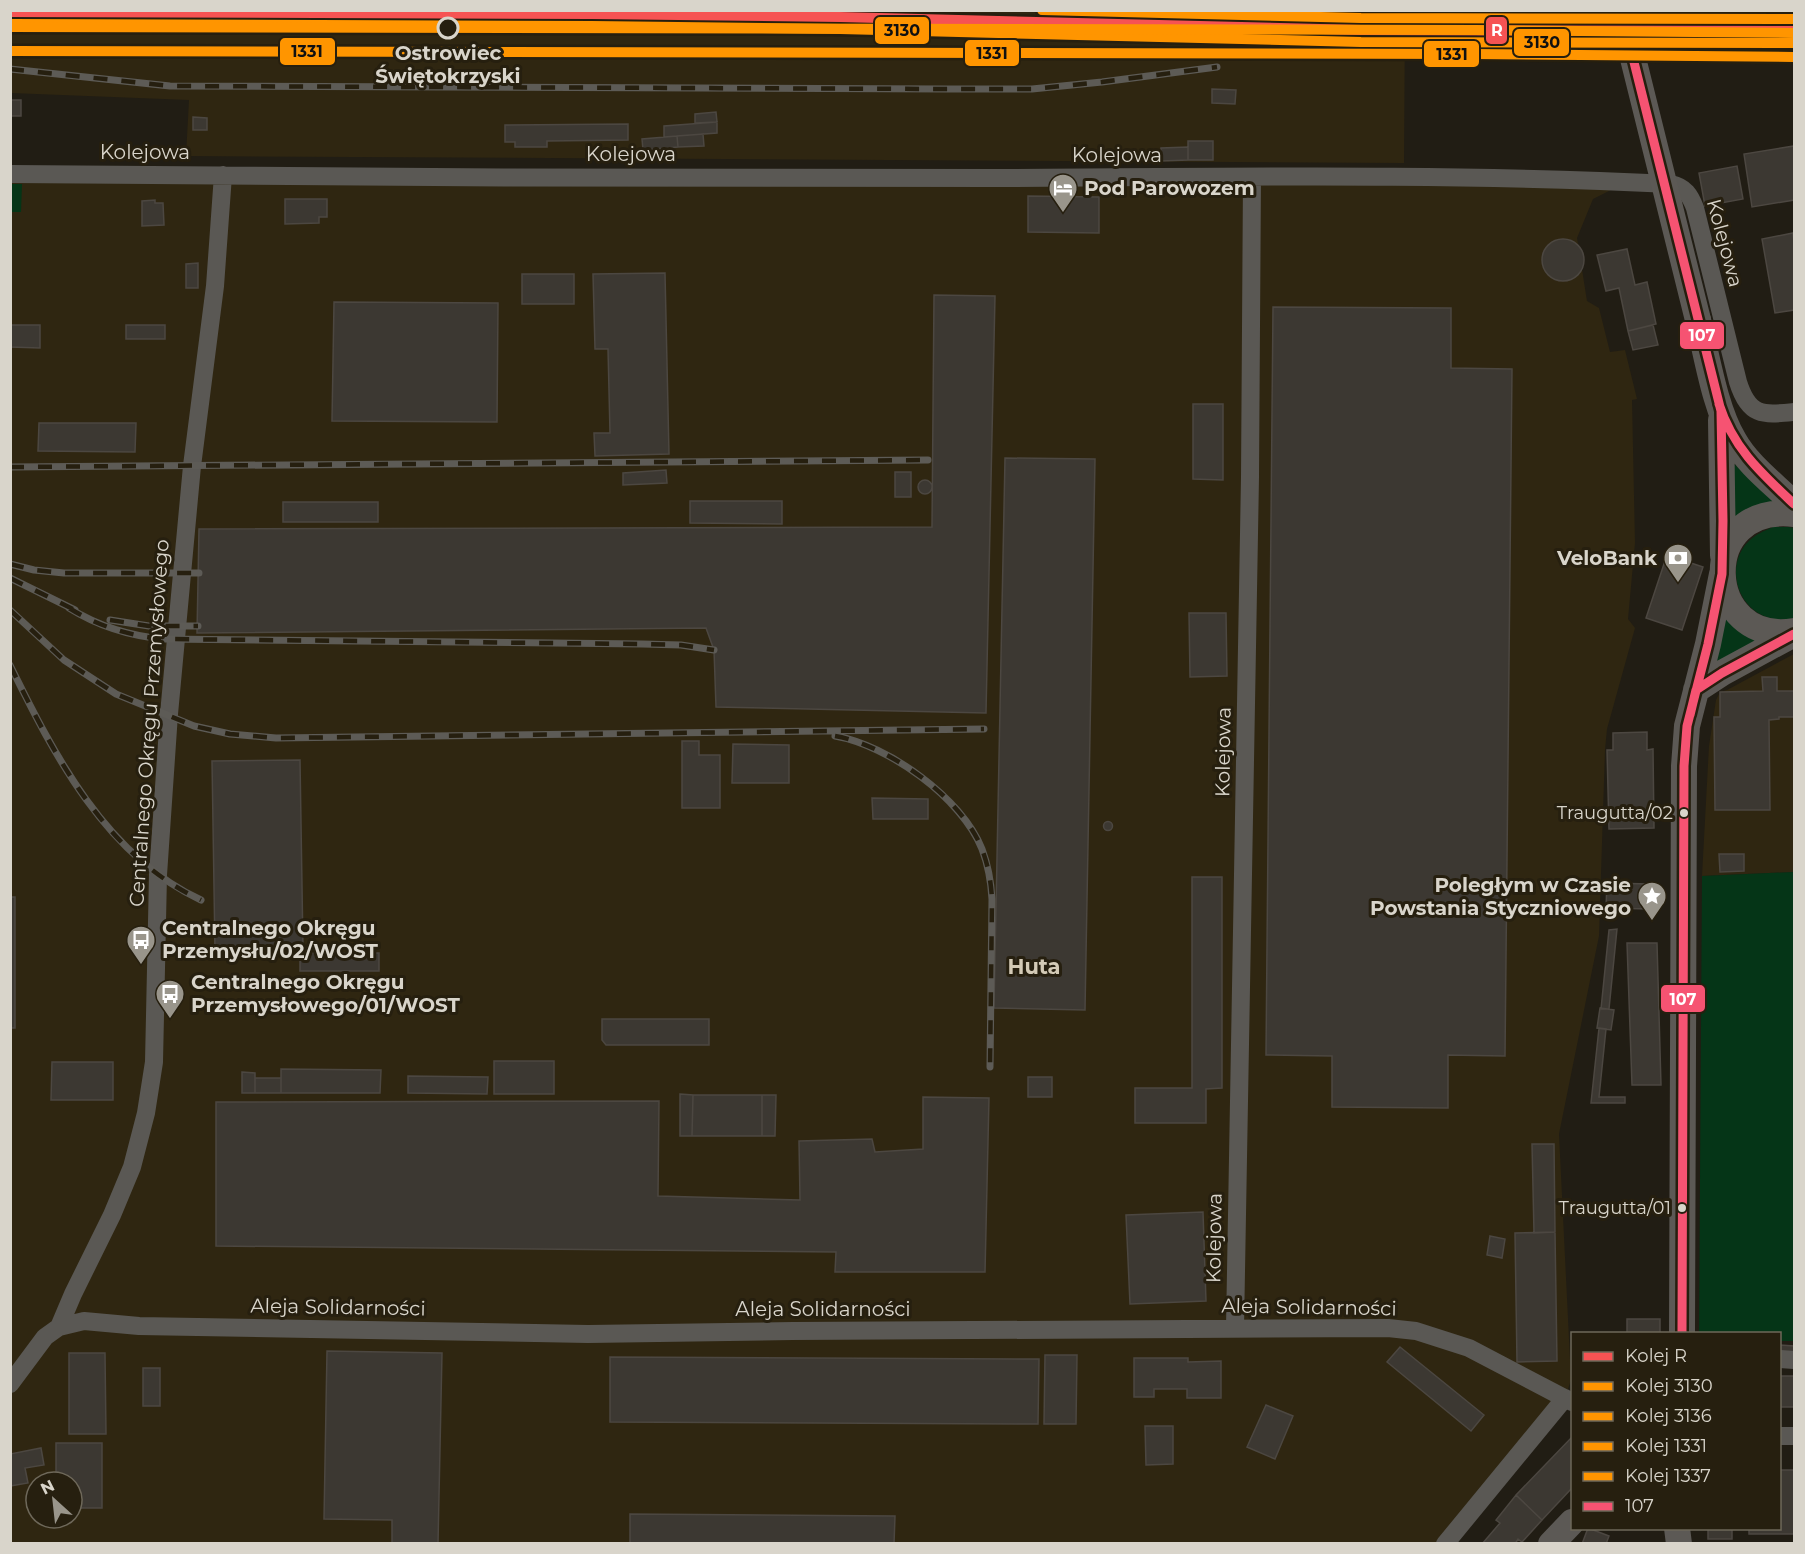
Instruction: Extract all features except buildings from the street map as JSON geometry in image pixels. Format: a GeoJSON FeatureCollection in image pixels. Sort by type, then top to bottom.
{"type":"FeatureCollection","features":[{"type":"Feature","properties":{"kind":"main road"},"geometry":{"type":"LineString","coordinates":[[1621,10],[1721,411],[1728,429],[1743,453],[1794,504]]}},
{"type":"Feature","properties":{"kind":"main road"},"geometry":{"type":"LineString","coordinates":[[1721,411],[1725,591],[1733,607],[1753,626],[1779,633],[1794,633]]}},
{"type":"Feature","properties":{"kind":"main road"},"geometry":{"type":"LineString","coordinates":[[1682,1332],[1684,766],[1687,726],[1708,644],[1723,565],[1732,539],[1744,526],[1760,517],[1777,513],[1794,514]]}},
{"type":"Feature","properties":{"kind":"main road"},"geometry":{"type":"LineString","coordinates":[[1696,690],[1794,633]]}},
{"type":"Feature","properties":{"kind":"main road"},"geometry":{"type":"LineString","coordinates":[[1551,1544],[1571,1523]]}},
{"type":"Feature","properties":{"kind":"street","name":"Kolejowa"},"geometry":{"type":"LineString","coordinates":[[10,174],[1534,179],[1678,186],[1688,194],[1695,208],[1744,399],[1755,411],[1767,414],[1794,412]]}},
{"type":"Feature","properties":{"kind":"street","name":"Centralnego Okręgu Przemysłowego"},"geometry":{"type":"LineString","coordinates":[[10,1384],[45,1337],[59,1327],[112,1215],[129,1175],[139,1143],[154,1062],[158,875],[169,714],[194,454],[215,286],[223,175]]}},
{"type":"Feature","properties":{"kind":"street","name":"Kolejowa"},"geometry":{"type":"LineString","coordinates":[[1235,1328],[1250,477],[1252,177]]}},
{"type":"Feature","properties":{"kind":"street","name":"Aleja Solidarności"},"geometry":{"type":"LineString","coordinates":[[59,1327],[84,1322],[151,1326],[588,1334],[1388,1328],[1416,1331],[1469,1348],[1569,1400]]}},
{"type":"Feature","properties":{"kind":"street"},"geometry":{"type":"LineString","coordinates":[[1444,1544],[1569,1400]]}},
{"type":"Feature","properties":{"kind":"shaded area"},"geometry":{"type":"Polygon","coordinates":[[[11,11],[1405,11],[1404,163],[186,156],[189,100],[11,93],[11,11]]]}},
{"type":"Feature","properties":{"kind":"shaded area"},"geometry":{"type":"Polygon","coordinates":[[[11,174],[1627,182],[1593,199],[1577,238],[1587,301],[1599,308],[1610,352],[1625,350],[1637,399],[1632,400],[1635,543],[1628,619],[1635,628],[1607,729],[1599,936],[1559,1134],[1571,1380],[1565,1398],[1445,1543],[11,1544],[11,174]]]}},
{"type":"Feature","properties":{"kind":"shaded area"},"geometry":{"type":"Polygon","coordinates":[[[1794,654],[1794,872],[1702,876],[1709,746],[1716,700],[1720,692],[1794,654]]]}},
{"type":"Feature","properties":{"kind":"green space"},"geometry":{"type":"Polygon","coordinates":[[[11,184],[22,184],[21,212],[11,212],[11,184]]]}},
{"type":"Feature","properties":{"kind":"green space"},"geometry":{"type":"Polygon","coordinates":[[[1733,463],[1775,502],[1756,506],[1735,519],[1733,463]]]}},
{"type":"Feature","properties":{"kind":"green space"},"geometry":{"type":"Polygon","coordinates":[[[1773,527],[1794,528],[1794,618],[1784,620],[1756,612],[1741,595],[1737,584],[1737,561],[1742,550],[1754,536],[1773,527]]]}},
{"type":"Feature","properties":{"kind":"green space"},"geometry":{"type":"Polygon","coordinates":[[[1726,616],[1742,633],[1757,641],[1716,663],[1726,616]]]}},
{"type":"Feature","properties":{"kind":"green space"},"geometry":{"type":"Polygon","coordinates":[[[1794,872],[1794,1341],[1781,1341],[1781,1332],[1699,1332],[1702,876],[1794,872]]]}},
{"type":"Feature","properties":{"kind":"railway"},"geometry":{"type":"LineString","coordinates":[[1725,10],[1794,14]]}},
{"type":"Feature","properties":{"kind":"railway"},"geometry":{"type":"LineString","coordinates":[[10,69],[170,86],[1032,89],[1217,67]]}},
{"type":"Feature","properties":{"kind":"railway"},"geometry":{"type":"LineString","coordinates":[[10,467],[928,460]]}},
{"type":"Feature","properties":{"kind":"railway"},"geometry":{"type":"LineString","coordinates":[[10,564],[34,570],[64,573],[199,573]]}},
{"type":"Feature","properties":{"kind":"railway"},"geometry":{"type":"LineString","coordinates":[[10,578],[75,610]]}},
{"type":"Feature","properties":{"kind":"railway"},"geometry":{"type":"LineString","coordinates":[[69,608],[114,629],[164,639],[642,644],[681,645],[714,650]]}},
{"type":"Feature","properties":{"kind":"railway"},"geometry":{"type":"LineString","coordinates":[[10,610],[64,660],[116,694],[194,726],[230,734],[276,738],[984,729]]}},
{"type":"Feature","properties":{"kind":"railway"},"geometry":{"type":"LineString","coordinates":[[110,620],[149,626],[198,626]]}},
{"type":"Feature","properties":{"kind":"railway"},"geometry":{"type":"LineString","coordinates":[[10,665],[45,734],[86,800],[110,830],[137,857],[167,881],[201,900]]}},
{"type":"Feature","properties":{"kind":"railway"},"geometry":{"type":"LineString","coordinates":[[835,736],[878,750],[921,777],[958,811],[982,849],[989,873],[992,899],[990,1067]]}},
{"type":"Feature","properties":{"kind":"rail line","name":"3136"},"geometry":{"type":"LineString","coordinates":[[1042,10],[1361,18],[1794,19]]}},
{"type":"Feature","properties":{"kind":"rail line","name":"R"},"geometry":{"type":"LineString","coordinates":[[10,12],[592,14],[840,17],[1361,30],[1794,31]]}},
{"type":"Feature","properties":{"kind":"rail line","name":"3130"},"geometry":{"type":"LineString","coordinates":[[10,24],[592,26],[840,29],[1361,42],[1794,43]]}},
{"type":"Feature","properties":{"kind":"rail line","name":"1337"},"geometry":{"type":"LineString","coordinates":[[10,27],[1474,30],[1794,33]]}},
{"type":"Feature","properties":{"kind":"rail line","name":"1331"},"geometry":{"type":"LineString","coordinates":[[10,51],[1474,54],[1794,57]]}},
{"type":"Feature","properties":{"kind":"transit line","name":"107"},"geometry":{"type":"LineString","coordinates":[[1621,10],[1721,411],[1722,574],[1708,644],[1687,726],[1684,766],[1682,1332]]}},
{"type":"Feature","properties":{"kind":"transit line","name":"107"},"geometry":{"type":"LineString","coordinates":[[1719,404],[1740,447],[1759,470],[1794,504]]}},
{"type":"Feature","properties":{"kind":"transit line","name":"107"},"geometry":{"type":"LineString","coordinates":[[1690,715],[1696,690],[1722,673],[1794,634]]}},
{"type":"Feature","properties":{"kind":"place","name":"Ostrowiec Świętokrzyski"},"geometry":{"type":"Point","coordinates":[448,28]}},
{"type":"Feature","properties":{"kind":"place","name":"Pod Parowozem"},"geometry":{"type":"Point","coordinates":[1063,214]}},
{"type":"Feature","properties":{"kind":"place","name":"VeloBank"},"geometry":{"type":"Point","coordinates":[1678,584]}},
{"type":"Feature","properties":{"kind":"place","name":"Traugutta/02"},"geometry":{"type":"Point","coordinates":[1684,813]}},
{"type":"Feature","properties":{"kind":"place","name":"Poległym w Czasie Powstania Styczniowego"},"geometry":{"type":"Point","coordinates":[1652,922]}},
{"type":"Feature","properties":{"kind":"place","name":"Centralnego Okręgu Przemysłu/02/WOST"},"geometry":{"type":"Point","coordinates":[141,966]}},
{"type":"Feature","properties":{"kind":"place","name":"Centralnego Okręgu Przemysłowego/01/WOST"},"geometry":{"type":"Point","coordinates":[170,1020]}},
{"type":"Feature","properties":{"kind":"place","name":"Traugutta/01"},"geometry":{"type":"Point","coordinates":[1682,1208]}},
{"type":"Feature","properties":{"kind":"district","name":"Huta"},"geometry":{"type":"Point","coordinates":[1034,966]}}]}
